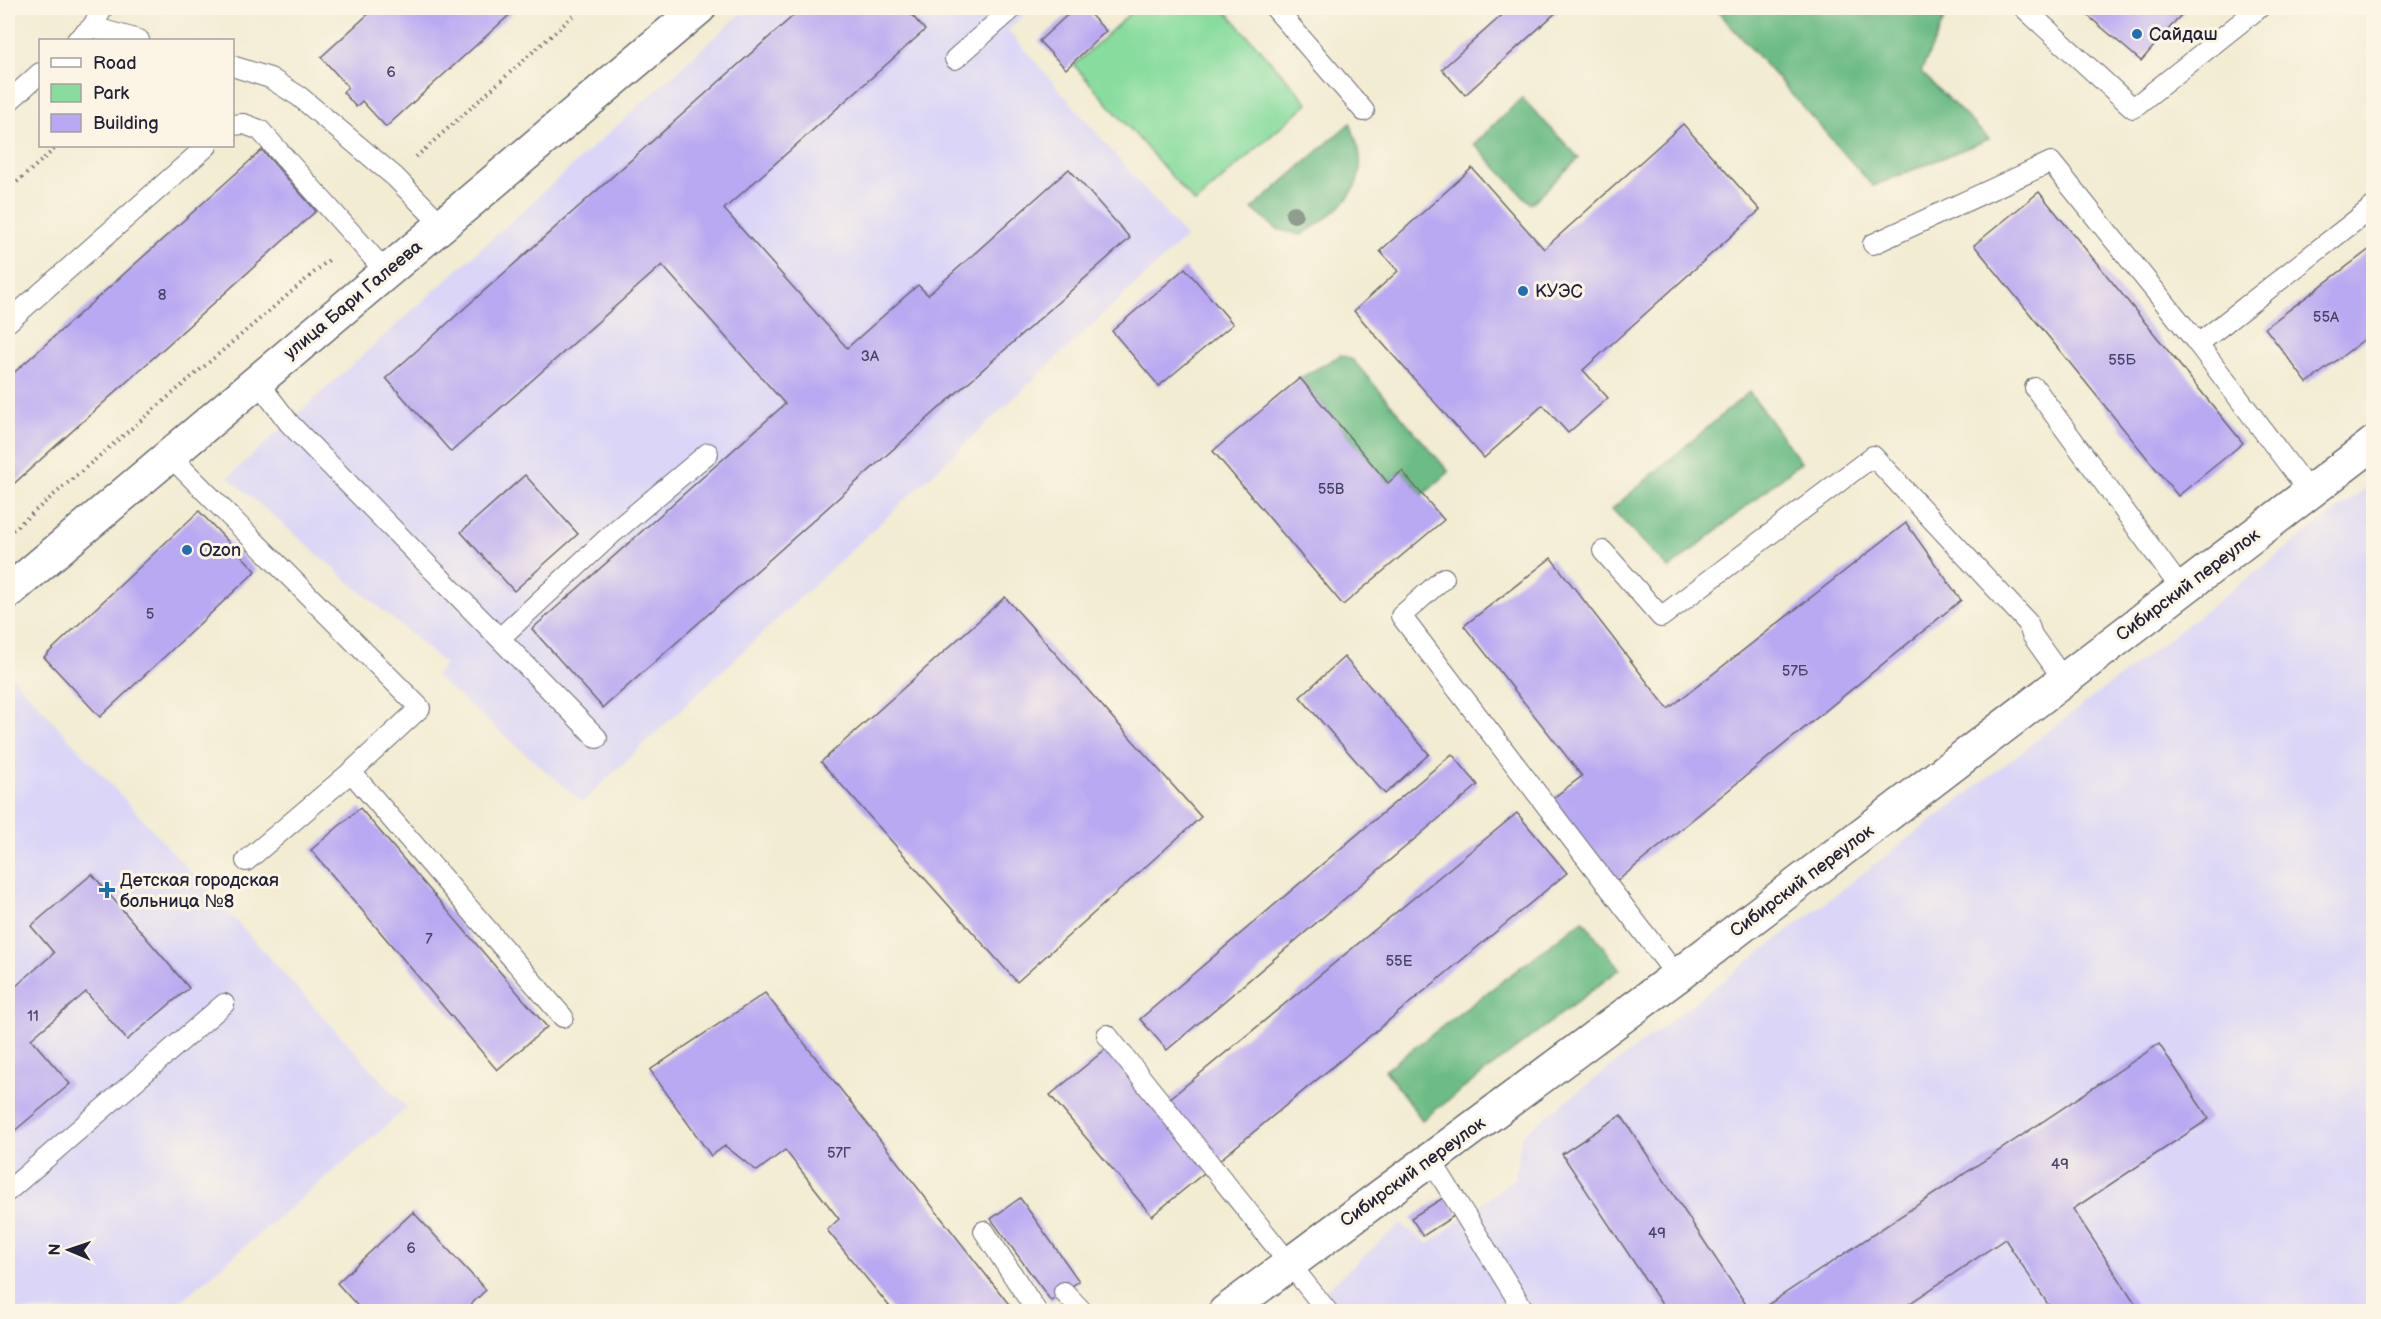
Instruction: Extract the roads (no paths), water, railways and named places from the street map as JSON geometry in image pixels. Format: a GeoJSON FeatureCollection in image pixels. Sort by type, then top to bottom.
{"type":"FeatureCollection","features":[{"type":"Feature","properties":{"kind":"street","name":"улица Бари Галеева"},"geometry":{"type":"LineString","coordinates":[[8,592],[699,8]]}},
{"type":"Feature","properties":{"kind":"street","name":"Сибирский переулок"},"geometry":{"type":"LineString","coordinates":[[1225,1311],[1677,976],[2373,443]]}},
{"type":"Feature","properties":{"kind":"lane"},"geometry":{"type":"LineString","coordinates":[[103,8],[84,34],[130,39]]}},
{"type":"Feature","properties":{"kind":"lane"},"geometry":{"type":"LineString","coordinates":[[955,59],[1013,8]]}},
{"type":"Feature","properties":{"kind":"lane"},"geometry":{"type":"LineString","coordinates":[[1275,8],[1364,111]]}},
{"type":"Feature","properties":{"kind":"lane"},"geometry":{"type":"LineString","coordinates":[[2024,8],[2133,108],[2259,8]]}},
{"type":"Feature","properties":{"kind":"lane"},"geometry":{"type":"LineString","coordinates":[[234,67],[270,78],[300,97],[395,177],[442,225]]}},
{"type":"Feature","properties":{"kind":"lane"},"geometry":{"type":"LineString","coordinates":[[8,102],[39,74]]}},
{"type":"Feature","properties":{"kind":"lane"},"geometry":{"type":"LineString","coordinates":[[234,125],[244,124],[260,130],[386,272]]}},
{"type":"Feature","properties":{"kind":"lane"},"geometry":{"type":"LineString","coordinates":[[8,322],[206,147]]}},
{"type":"Feature","properties":{"kind":"lane"},"geometry":{"type":"LineString","coordinates":[[1873,244],[2051,162],[2199,344],[2310,493]]}},
{"type":"Feature","properties":{"kind":"lane"},"geometry":{"type":"LineString","coordinates":[[2199,344],[2373,206]]}},
{"type":"Feature","properties":{"kind":"lane"},"geometry":{"type":"LineString","coordinates":[[257,381],[289,423],[597,738]]}},
{"type":"Feature","properties":{"kind":"lane"},"geometry":{"type":"LineString","coordinates":[[2035,388],[2182,590]]}},
{"type":"Feature","properties":{"kind":"lane"},"geometry":{"type":"LineString","coordinates":[[500,638],[614,532],[708,453]]}},
{"type":"Feature","properties":{"kind":"lane"},"geometry":{"type":"LineString","coordinates":[[169,455],[420,708],[351,772],[246,861]]}},
{"type":"Feature","properties":{"kind":"lane"},"geometry":{"type":"LineString","coordinates":[[1603,551],[1661,617],[1873,456],[2028,623],[2032,635],[2064,680]]}},
{"type":"Feature","properties":{"kind":"lane"},"geometry":{"type":"LineString","coordinates":[[1444,578],[1401,616],[1677,976]]}},
{"type":"Feature","properties":{"kind":"lane"},"geometry":{"type":"LineString","coordinates":[[351,772],[563,1017]]}},
{"type":"Feature","properties":{"kind":"lane"},"geometry":{"type":"LineString","coordinates":[[8,1191],[224,1004]]}},
{"type":"Feature","properties":{"kind":"lane"},"geometry":{"type":"LineString","coordinates":[[1107,1035],[1328,1311]]}},
{"type":"Feature","properties":{"kind":"lane"},"geometry":{"type":"LineString","coordinates":[[1429,1161],[1439,1173],[1525,1311]]}},
{"type":"Feature","properties":{"kind":"lane"},"geometry":{"type":"LineString","coordinates":[[984,1231],[1037,1311]]}},
{"type":"Feature","properties":{"kind":"lane"},"geometry":{"type":"LineString","coordinates":[[1064,1292],[1083,1311]]}},
{"type":"Feature","properties":{"kind":"place","name":"Сайдаш"},"geometry":{"type":"Point","coordinates":[2137,34]}},
{"type":"Feature","properties":{"kind":"place","name":"КУЭС"},"geometry":{"type":"Point","coordinates":[1523,291]}},
{"type":"Feature","properties":{"kind":"place","name":"Ozon"},"geometry":{"type":"Point","coordinates":[187,550]}},
{"type":"Feature","properties":{"kind":"place","name":"Детская городская больница №8"},"geometry":{"type":"Point","coordinates":[107,890]}}]}
